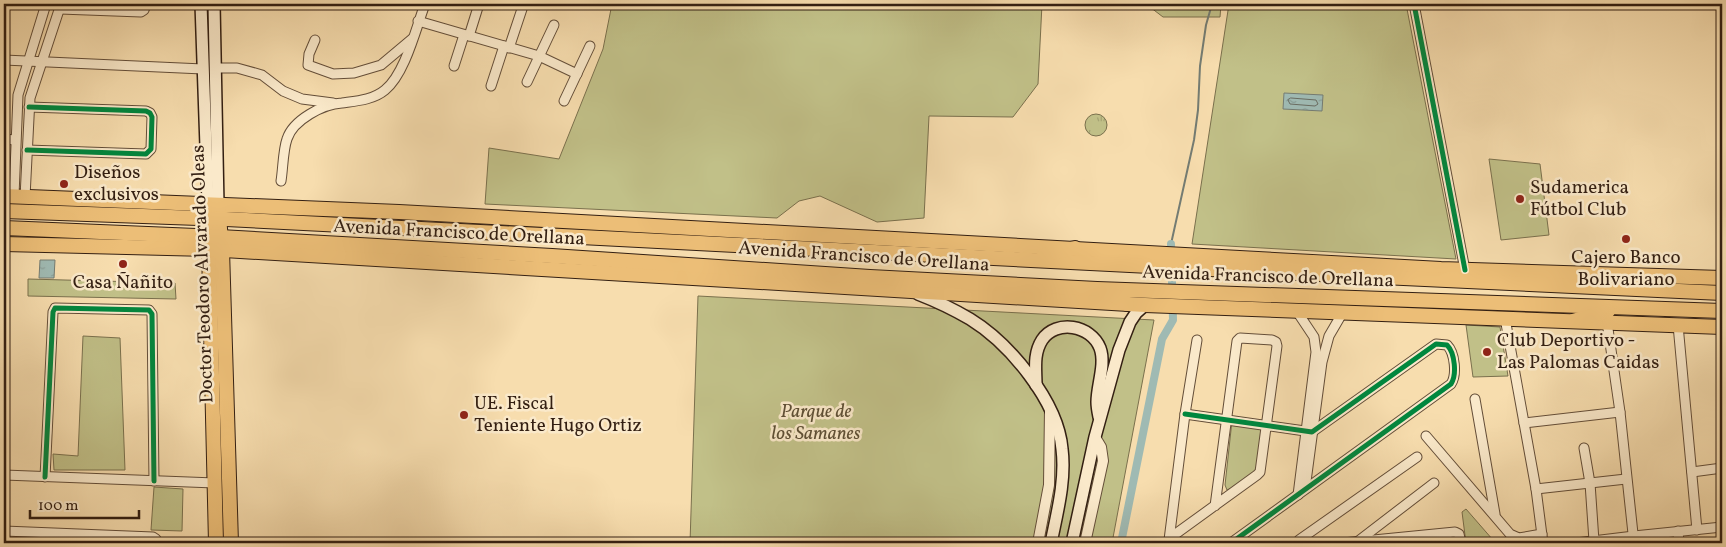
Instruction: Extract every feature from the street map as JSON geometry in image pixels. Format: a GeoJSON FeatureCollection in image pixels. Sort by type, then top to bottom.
{"type":"FeatureCollection","features":[{"type":"Feature","properties":{"kind":"main road","name":"Doctor Teodoro Alvarado Oleas"},"geometry":{"type":"LineString","coordinates":[[202,4],[209,68],[213,204],[231,543]]}},
{"type":"Feature","properties":{"kind":"main road","name":"Doctor Teodoro Alvarado Oleas"},"geometry":{"type":"LineString","coordinates":[[209,68],[214,4]]}},
{"type":"Feature","properties":{"kind":"main road","name":"Avenida Francisco de Orellana"},"geometry":{"type":"LineString","coordinates":[[14,196],[389,212],[1075,248],[1161,260]]}},
{"type":"Feature","properties":{"kind":"main road","name":"Avenida Francisco de Orellana"},"geometry":{"type":"LineString","coordinates":[[4,210],[1026,260],[1161,260],[1722,293]]}},
{"type":"Feature","properties":{"kind":"main road","name":"Avenida Francisco de Orellana"},"geometry":{"type":"LineString","coordinates":[[4,228],[215,244],[1127,304],[1153,300],[1188,299],[1626,307],[1722,311]]}},
{"type":"Feature","properties":{"kind":"main road","name":"Avenida Francisco de Orellana"},"geometry":{"type":"LineString","coordinates":[[4,244],[215,244],[552,256],[870,277],[1098,289],[1153,300]]}},
{"type":"Feature","properties":{"kind":"main road","name":"Doctor Teodoro Alvarado Oleas"},"geometry":{"type":"LineString","coordinates":[[215,244],[216,543]]}},
{"type":"Feature","properties":{"kind":"main road"},"geometry":{"type":"LineString","coordinates":[[1026,260],[1075,248]]}},
{"type":"Feature","properties":{"kind":"main road","name":"Avenida Francisco de Orellana"},"geometry":{"type":"LineString","coordinates":[[1190,262],[1722,278]]}},
{"type":"Feature","properties":{"kind":"main road"},"geometry":{"type":"LineString","coordinates":[[1098,289],[1117,297],[1127,304]]}},
{"type":"Feature","properties":{"kind":"main road"},"geometry":{"type":"LineString","coordinates":[[912,291],[943,304],[992,335],[1036,385],[1050,408],[1062,448],[1063,469],[1051,543]]}},
{"type":"Feature","properties":{"kind":"main road","name":"Avenida Francisco de Orellana"},"geometry":{"type":"LineString","coordinates":[[1188,299],[1296,310],[1722,327]]}},
{"type":"Feature","properties":{"kind":"main road"},"geometry":{"type":"LineString","coordinates":[[1072,543],[1095,438],[1119,350],[1136,313],[1153,300]]}},
{"type":"Feature","properties":{"kind":"main road"},"geometry":{"type":"LineString","coordinates":[[1573,321],[1626,307]]}},
{"type":"Feature","properties":{"kind":"main road"},"geometry":{"type":"LineString","coordinates":[[1036,385],[1035,360],[1037,352],[1046,336],[1057,328],[1067,327],[1084,331],[1096,340],[1101,354],[1097,403],[1099,422]]}},
{"type":"Feature","properties":{"kind":"street"},"geometry":{"type":"LineString","coordinates":[[14,196],[18,95],[46,4]]}},
{"type":"Feature","properties":{"kind":"street"},"geometry":{"type":"LineString","coordinates":[[14,196],[27,150],[29,107],[41,61],[60,6],[141,12],[146,4]]}},
{"type":"Feature","properties":{"kind":"street"},"geometry":{"type":"LineString","coordinates":[[4,60],[237,68],[262,76],[283,91],[302,99],[333,103],[364,100],[385,90],[401,70],[425,4]]}},
{"type":"Feature","properties":{"kind":"street"},"geometry":{"type":"LineString","coordinates":[[454,66],[478,4]]}},
{"type":"Feature","properties":{"kind":"street"},"geometry":{"type":"LineString","coordinates":[[1414,4],[1465,270]]}},
{"type":"Feature","properties":{"kind":"street"},"geometry":{"type":"LineString","coordinates":[[491,86],[522,9]]}},
{"type":"Feature","properties":{"kind":"street"},"geometry":{"type":"LineString","coordinates":[[418,21],[539,56],[577,74]]}},
{"type":"Feature","properties":{"kind":"street"},"geometry":{"type":"LineString","coordinates":[[527,82],[554,25]]}},
{"type":"Feature","properties":{"kind":"street"},"geometry":{"type":"LineString","coordinates":[[315,40],[309,54],[308,65],[333,74],[354,73],[381,66],[412,38]]}},
{"type":"Feature","properties":{"kind":"street"},"geometry":{"type":"LineString","coordinates":[[564,101],[590,46]]}},
{"type":"Feature","properties":{"kind":"street"},"geometry":{"type":"LineString","coordinates":[[281,181],[287,138],[311,112],[333,103]]}},
{"type":"Feature","properties":{"kind":"street"},"geometry":{"type":"LineString","coordinates":[[27,150],[146,154],[151,149],[152,117],[146,111],[29,107]]}},
{"type":"Feature","properties":{"kind":"street"},"geometry":{"type":"LineString","coordinates":[[4,139],[15,140]]}},
{"type":"Feature","properties":{"kind":"street"},"geometry":{"type":"LineString","coordinates":[[45,477],[53,312],[55,308],[149,310],[152,314],[154,481]]}},
{"type":"Feature","properties":{"kind":"street"},"geometry":{"type":"LineString","coordinates":[[1296,310],[1312,335],[1316,346],[1309,432]]}},
{"type":"Feature","properties":{"kind":"street"},"geometry":{"type":"LineString","coordinates":[[1301,492],[1309,432],[1322,362],[1328,339],[1343,312]]}},
{"type":"Feature","properties":{"kind":"street"},"geometry":{"type":"LineString","coordinates":[[1426,436],[1510,534],[1516,538],[1543,539],[1536,489],[1505,318]]}},
{"type":"Feature","properties":{"kind":"street"},"geometry":{"type":"LineString","coordinates":[[1607,322],[1620,412],[1634,539]]}},
{"type":"Feature","properties":{"kind":"street"},"geometry":{"type":"LineString","coordinates":[[1678,325],[1697,530]]}},
{"type":"Feature","properties":{"kind":"street"},"geometry":{"type":"LineString","coordinates":[[1169,541],[1259,474],[1277,346],[1276,342],[1272,340],[1244,337],[1238,339],[1215,506]]}},
{"type":"Feature","properties":{"kind":"street"},"geometry":{"type":"LineString","coordinates":[[1169,541],[1185,414],[1197,340]]}},
{"type":"Feature","properties":{"kind":"street"},"geometry":{"type":"LineString","coordinates":[[1185,414],[1309,432],[1436,344],[1447,345],[1451,350],[1454,377],[1451,384],[1231,543]]}},
{"type":"Feature","properties":{"kind":"street"},"geometry":{"type":"LineString","coordinates":[[1475,399],[1496,516]]}},
{"type":"Feature","properties":{"kind":"street"},"geometry":{"type":"LineString","coordinates":[[1038,543],[1049,485],[1050,408]]}},
{"type":"Feature","properties":{"kind":"street"},"geometry":{"type":"LineString","coordinates":[[1524,423],[1620,412]]}},
{"type":"Feature","properties":{"kind":"street"},"geometry":{"type":"LineString","coordinates":[[1085,543],[1103,460],[1102,450],[1095,438]]}},
{"type":"Feature","properties":{"kind":"street"},"geometry":{"type":"LineString","coordinates":[[1584,448],[1590,483],[1594,541]]}},
{"type":"Feature","properties":{"kind":"street"},"geometry":{"type":"LineString","coordinates":[[1298,543],[1298,540],[1417,457]]}},
{"type":"Feature","properties":{"kind":"street"},"geometry":{"type":"LineString","coordinates":[[1692,472],[1722,468]]}},
{"type":"Feature","properties":{"kind":"street"},"geometry":{"type":"LineString","coordinates":[[4,475],[215,483]]}},
{"type":"Feature","properties":{"kind":"street"},"geometry":{"type":"LineString","coordinates":[[1536,489],[1626,479]]}},
{"type":"Feature","properties":{"kind":"street"},"geometry":{"type":"LineString","coordinates":[[1357,543],[1434,483]]}},
{"type":"Feature","properties":{"kind":"street"},"geometry":{"type":"LineString","coordinates":[[1576,543],[1634,539],[1722,527]]}},
{"type":"Feature","properties":{"kind":"street"},"geometry":{"type":"LineString","coordinates":[[4,531],[153,537],[157,543]]}},
{"type":"Feature","properties":{"kind":"street"},"geometry":{"type":"LineString","coordinates":[[1343,543],[1455,532],[1460,534],[1461,543]]}},
{"type":"Feature","properties":{"kind":"street"},"geometry":{"type":"LineString","coordinates":[[1678,532],[1679,543]]}},
{"type":"Feature","properties":{"kind":"green space"},"geometry":{"type":"Polygon","coordinates":[[[612,4],[1042,4],[1038,84],[1013,117],[929,116],[924,218],[877,222],[820,196],[799,201],[777,218],[485,204],[489,148],[559,159],[603,49],[612,4]]]}},
{"type":"Feature","properties":{"kind":"green space"},"geometry":{"type":"Polygon","coordinates":[[[1146,4],[1221,4],[1220,17],[1163,17],[1146,4]]]}},
{"type":"Feature","properties":{"kind":"green space"},"geometry":{"type":"Polygon","coordinates":[[[1229,4],[1406,4],[1456,259],[1192,244],[1229,4]]]}},
{"type":"Feature","properties":{"kind":"green space"},"geometry":{"type":"Polygon","coordinates":[[[1096,114],[1104,117],[1107,125],[1104,133],[1096,136],[1088,133],[1085,125],[1088,117],[1096,114]]]}},
{"type":"Feature","properties":{"kind":"green space","name":"Sudamerica Fútbol Club"},"geometry":{"type":"Polygon","coordinates":[[[1489,159],[1540,164],[1549,235],[1501,240],[1489,159]]]}},
{"type":"Feature","properties":{"kind":"green space"},"geometry":{"type":"Polygon","coordinates":[[[28,279],[175,283],[176,299],[28,296],[28,279]]]}},
{"type":"Feature","properties":{"kind":"green space","name":"Parque de los Samanes"},"geometry":{"type":"Polygon","coordinates":[[[698,296],[1154,320],[1112,543],[690,543],[698,296]]]}},
{"type":"Feature","properties":{"kind":"green space","name":"Club Deportivo - Las Palomas Caidas"},"geometry":{"type":"Polygon","coordinates":[[[1466,325],[1500,327],[1508,376],[1473,377],[1466,325]]]}},
{"type":"Feature","properties":{"kind":"green space"},"geometry":{"type":"Polygon","coordinates":[[[83,336],[120,338],[125,470],[54,470],[53,454],[78,456],[83,336]]]}},
{"type":"Feature","properties":{"kind":"green space"},"geometry":{"type":"Polygon","coordinates":[[[1232,421],[1264,425],[1260,468],[1236,486],[1227,490],[1225,485],[1232,421]]]}},
{"type":"Feature","properties":{"kind":"green space"},"geometry":{"type":"Polygon","coordinates":[[[154,487],[183,489],[182,531],[151,530],[154,487]]]}},
{"type":"Feature","properties":{"kind":"green space"},"geometry":{"type":"Polygon","coordinates":[[[1466,509],[1496,543],[1466,543],[1462,512],[1466,509]]]}},
{"type":"Feature","properties":{"kind":"water"},"geometry":{"type":"Polygon","coordinates":[[[1284,93],[1323,95],[1322,111],[1283,109],[1284,93]]]}},
{"type":"Feature","properties":{"kind":"water"},"geometry":{"type":"Polygon","coordinates":[[[40,260],[55,260],[54,278],[39,278],[40,260]]]}},
{"type":"Feature","properties":{"kind":"waterway"},"geometry":{"type":"LineString","coordinates":[[1171,244],[1194,140],[1198,110],[1200,66],[1206,25],[1212,4]]}},
{"type":"Feature","properties":{"kind":"waterway"},"geometry":{"type":"LineString","coordinates":[[1121,543],[1162,339],[1173,320],[1171,244]]}},
{"type":"Feature","properties":{"kind":"cycle path"},"geometry":{"type":"LineString","coordinates":[[1414,4],[1465,270]]}},
{"type":"Feature","properties":{"kind":"cycle path"},"geometry":{"type":"LineString","coordinates":[[27,150],[146,154],[151,149],[152,117],[146,111],[29,107]]}},
{"type":"Feature","properties":{"kind":"cycle path"},"geometry":{"type":"LineString","coordinates":[[45,477],[53,312],[55,308],[149,310],[152,314],[154,481]]}},
{"type":"Feature","properties":{"kind":"cycle path"},"geometry":{"type":"LineString","coordinates":[[1185,414],[1312,432],[1436,344],[1447,345],[1452,353],[1454,375],[1451,384],[1231,543]]}},
{"type":"Feature","properties":{"kind":"place","name":"Diseños exclusivos"},"geometry":{"type":"Point","coordinates":[64,184]}},
{"type":"Feature","properties":{"kind":"place","name":"Sudamerica Fútbol Club"},"geometry":{"type":"Point","coordinates":[1520,199]}},
{"type":"Feature","properties":{"kind":"place","name":"Cajero Banco Bolivariano"},"geometry":{"type":"Point","coordinates":[1626,239]}},
{"type":"Feature","properties":{"kind":"place","name":"Casa Ñañito"},"geometry":{"type":"Point","coordinates":[123,264]}},
{"type":"Feature","properties":{"kind":"place","name":"Club Deportivo - Las Palomas Caidas"},"geometry":{"type":"Point","coordinates":[1487,352]}},
{"type":"Feature","properties":{"kind":"place","name":"UE. Fiscal Teniente Hugo Ortiz"},"geometry":{"type":"Point","coordinates":[464,415]}}]}
